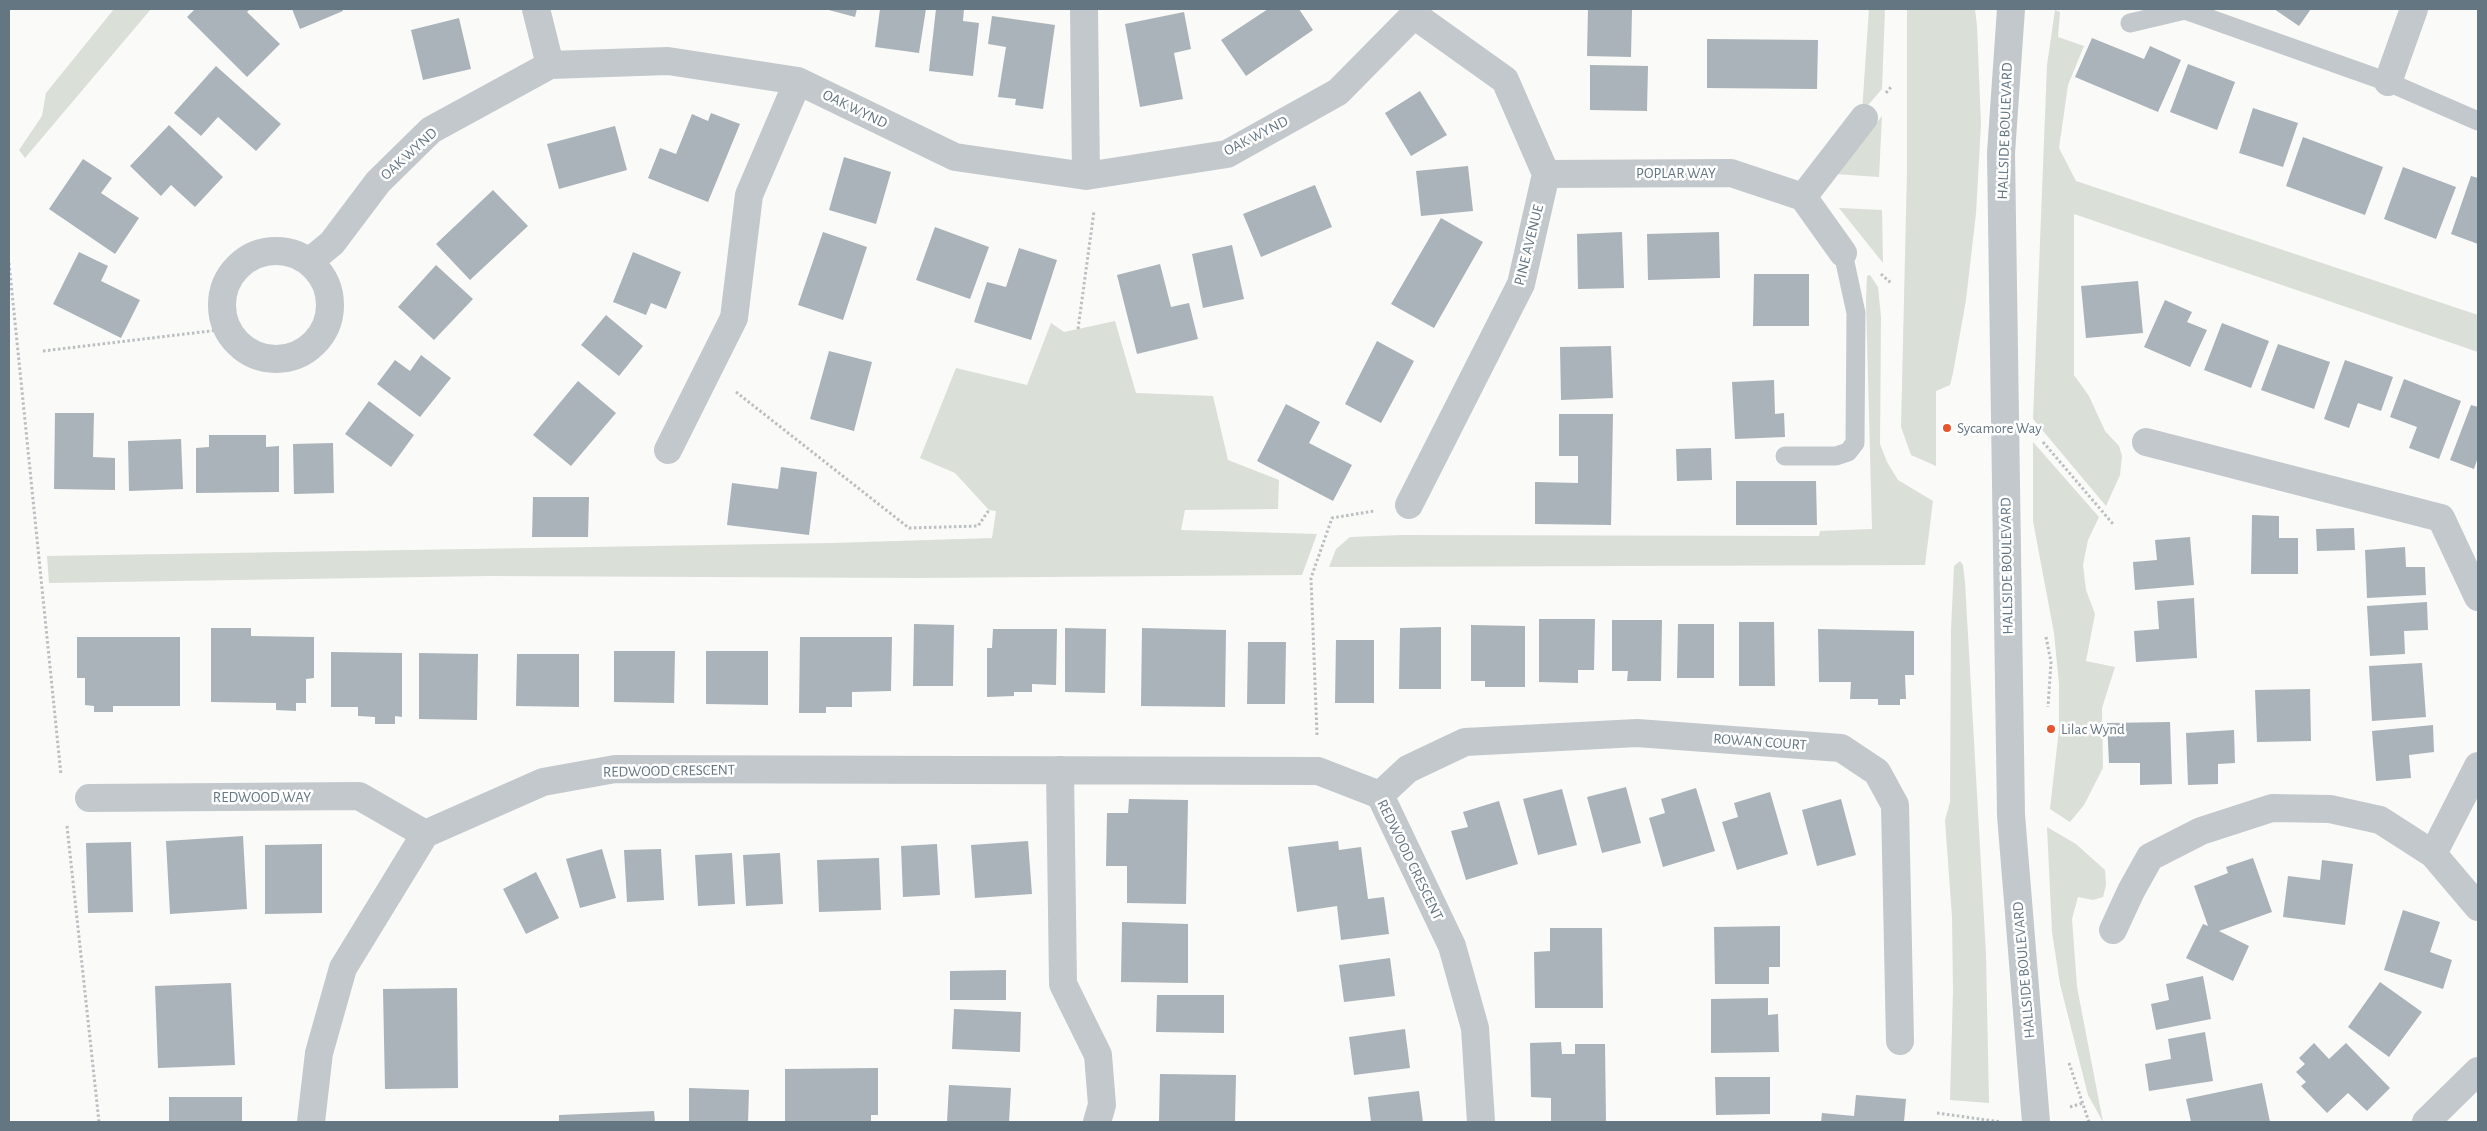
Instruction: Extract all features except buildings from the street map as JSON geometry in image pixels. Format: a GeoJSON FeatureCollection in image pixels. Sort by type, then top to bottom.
{"type":"FeatureCollection","features":[{"type":"Feature","properties":{"kind":"street"},"geometry":{"type":"LineString","coordinates":[[536,9],[550,65]]}},
{"type":"Feature","properties":{"kind":"street"},"geometry":{"type":"LineString","coordinates":[[1084,9],[1086,176]]}},
{"type":"Feature","properties":{"kind":"street","name":"HALLSIDE BOULEVARD"},"geometry":{"type":"LineString","coordinates":[[2011,9],[2001,153],[2011,805],[2036,1122]]}},
{"type":"Feature","properties":{"kind":"street"},"geometry":{"type":"LineString","coordinates":[[2388,82],[2414,9]]}},
{"type":"Feature","properties":{"kind":"street"},"geometry":{"type":"LineString","coordinates":[[1415,12],[1505,80],[1546,174]]}},
{"type":"Feature","properties":{"kind":"street","name":"OAK WYND"},"geometry":{"type":"LineString","coordinates":[[309,262],[332,243],[378,182],[432,130],[550,65],[668,61],[798,81],[955,157],[1086,176],[1227,154],[1338,92],[1415,12]]}},
{"type":"Feature","properties":{"kind":"street"},"geometry":{"type":"LineString","coordinates":[[668,450],[734,318],[749,195],[798,81]]}},
{"type":"Feature","properties":{"kind":"street"},"geometry":{"type":"LineString","coordinates":[[1843,253],[1803,197],[1864,118]]}},
{"type":"Feature","properties":{"kind":"street","name":"POPLAR WAY"},"geometry":{"type":"LineString","coordinates":[[1546,174],[1731,173],[1803,197]]}},
{"type":"Feature","properties":{"kind":"street","name":"PINE AVENUE"},"geometry":{"type":"LineString","coordinates":[[1409,505],[1521,284],[1546,174]]}},
{"type":"Feature","properties":{"kind":"street"},"geometry":{"type":"LineString","coordinates":[[275,250],[293,253],[309,262],[324,280],[331,304],[328,320],[322,335],[311,346],[296,355],[280,359],[262,358],[247,351],[234,340],[227,329],[221,308],[223,291],[230,275],[242,263],[258,254],[275,250]]}},
{"type":"Feature","properties":{"kind":"street"},"geometry":{"type":"LineString","coordinates":[[2146,442],[2441,518],[2478,597]]}},
{"type":"Feature","properties":{"kind":"street","name":"ROWAN COURT"},"geometry":{"type":"LineString","coordinates":[[1380,795],[1408,769],[1465,742],[1637,733],[1841,748],[1877,772],[1895,806],[1900,1041]]}},
{"type":"Feature","properties":{"kind":"street"},"geometry":{"type":"LineString","coordinates":[[2433,854],[2478,766]]}},
{"type":"Feature","properties":{"kind":"street","name":"REDWOOD CRESCENT"},"geometry":{"type":"LineString","coordinates":[[425,834],[542,782],[615,769],[1318,771],[1380,795],[1452,946],[1475,1028],[1482,1122]]}},
{"type":"Feature","properties":{"kind":"street"},"geometry":{"type":"LineString","coordinates":[[1060,770],[1063,984],[1098,1055],[1102,1105],[1097,1122]]}},
{"type":"Feature","properties":{"kind":"street","name":"REDWOOD WAY"},"geometry":{"type":"LineString","coordinates":[[89,798],[359,796],[425,834]]}},
{"type":"Feature","properties":{"kind":"street"},"geometry":{"type":"LineString","coordinates":[[2113,930],[2131,891],[2150,857],[2201,831],[2272,808],[2330,809],[2380,820],[2433,854],[2478,907]]}},
{"type":"Feature","properties":{"kind":"street"},"geometry":{"type":"LineString","coordinates":[[311,1122],[319,1053],[344,968],[425,834]]}},
{"type":"Feature","properties":{"kind":"street"},"geometry":{"type":"LineString","coordinates":[[2426,1122],[2478,1071]]}},
{"type":"Feature","properties":{"kind":"lane"},"geometry":{"type":"LineString","coordinates":[[2130,23],[2185,10],[2388,82],[2478,121]]}},
{"type":"Feature","properties":{"kind":"lane"},"geometry":{"type":"LineString","coordinates":[[1785,456],[1836,456],[1848,452],[1855,443],[1856,314],[1843,253]]}},
{"type":"Feature","properties":{"kind":"path"},"geometry":{"type":"LineString","coordinates":[[1078,329],[1095,203],[1086,176]]}},
{"type":"Feature","properties":{"kind":"path"},"geometry":{"type":"LineString","coordinates":[[9,263],[62,778]]}},
{"type":"Feature","properties":{"kind":"path"},"geometry":{"type":"LineString","coordinates":[[43,351],[227,329]]}},
{"type":"Feature","properties":{"kind":"path"},"geometry":{"type":"LineString","coordinates":[[708,370],[910,528],[978,526],[989,510]]}},
{"type":"Feature","properties":{"kind":"path"},"geometry":{"type":"LineString","coordinates":[[2037,436],[2113,524]]}},
{"type":"Feature","properties":{"kind":"path"},"geometry":{"type":"LineString","coordinates":[[1318,771],[1312,578],[1329,526],[1332,518],[1409,505]]}},
{"type":"Feature","properties":{"kind":"path"},"geometry":{"type":"LineString","coordinates":[[66,817],[99,1122]]}},
{"type":"Feature","properties":{"kind":"path"},"geometry":{"type":"LineString","coordinates":[[1937,1113],[2004,1122]]}},
{"type":"Feature","properties":{"kind":"shaded area"},"geometry":{"type":"Polygon","coordinates":[[[114,9],[151,9],[25,158],[19,150],[42,116],[46,93],[114,9]]]}},
{"type":"Feature","properties":{"kind":"shaded area"},"geometry":{"type":"Polygon","coordinates":[[[1869,9],[1885,9],[1882,89],[1862,112],[1869,9]]]}},
{"type":"Feature","properties":{"kind":"shaded area"},"geometry":{"type":"Polygon","coordinates":[[[1907,9],[1975,9],[1977,26],[1981,124],[1976,213],[1966,300],[1953,373],[1950,385],[1936,391],[1936,466],[1911,455],[1901,427],[1907,171],[1907,9]]]}},
{"type":"Feature","properties":{"kind":"shaded area"},"geometry":{"type":"Polygon","coordinates":[[[2055,10],[2060,12],[2058,37],[2084,46],[2068,85],[2059,148],[2076,181],[2478,315],[2478,352],[2074,214],[2074,375],[2089,396],[2105,431],[2119,446],[2122,456],[2120,475],[2106,506],[2033,419],[2047,65],[2055,10]]]}},
{"type":"Feature","properties":{"kind":"shaded area"},"geometry":{"type":"Polygon","coordinates":[[[1882,116],[1879,177],[1835,174],[1882,116]]]}},
{"type":"Feature","properties":{"kind":"shaded area"},"geometry":{"type":"Polygon","coordinates":[[[1839,208],[1882,210],[1883,263],[1839,208]]]}},
{"type":"Feature","properties":{"kind":"shaded area"},"geometry":{"type":"Polygon","coordinates":[[[1870,275],[1878,287],[1881,317],[1880,444],[1887,462],[1898,480],[1933,501],[1925,565],[1329,567],[1336,549],[1350,537],[1402,535],[1819,536],[1820,531],[1872,529],[1866,301],[1867,276],[1870,275]]]}},
{"type":"Feature","properties":{"kind":"shaded area"},"geometry":{"type":"Polygon","coordinates":[[[1115,321],[1136,393],[1213,396],[1228,460],[1279,480],[1278,509],[1185,510],[1181,530],[1317,534],[1302,575],[918,578],[488,576],[49,583],[47,556],[832,543],[992,538],[996,511],[989,510],[955,473],[920,458],[956,368],[1027,385],[1051,323],[1064,332],[1115,321]]]}},
{"type":"Feature","properties":{"kind":"shaded area"},"geometry":{"type":"Polygon","coordinates":[[[2033,442],[2099,517],[2088,540],[2083,565],[2086,590],[2095,614],[2086,661],[2115,667],[2102,708],[2103,768],[2084,805],[2070,822],[2050,809],[2059,729],[2059,684],[2054,633],[2033,521],[2033,442]]]}},
{"type":"Feature","properties":{"kind":"shaded area"},"geometry":{"type":"Polygon","coordinates":[[[1960,561],[1963,565],[1965,582],[1986,954],[1989,1103],[1950,1100],[1953,992],[1952,917],[1945,820],[1950,802],[1951,630],[1954,566],[1960,561]]]}},
{"type":"Feature","properties":{"kind":"shaded area"},"geometry":{"type":"Polygon","coordinates":[[[2047,827],[2076,844],[2105,870],[2106,885],[2103,897],[2093,900],[2078,897],[2072,919],[2077,987],[2103,1122],[2088,1095],[2060,984],[2052,932],[2047,827]]]}},
{"type":"Feature","properties":{"kind":"place","name":"Sycamore Way"},"geometry":{"type":"Point","coordinates":[1947,428]}},
{"type":"Feature","properties":{"kind":"place","name":"Lilac Wynd"},"geometry":{"type":"Point","coordinates":[2051,729]}}]}
